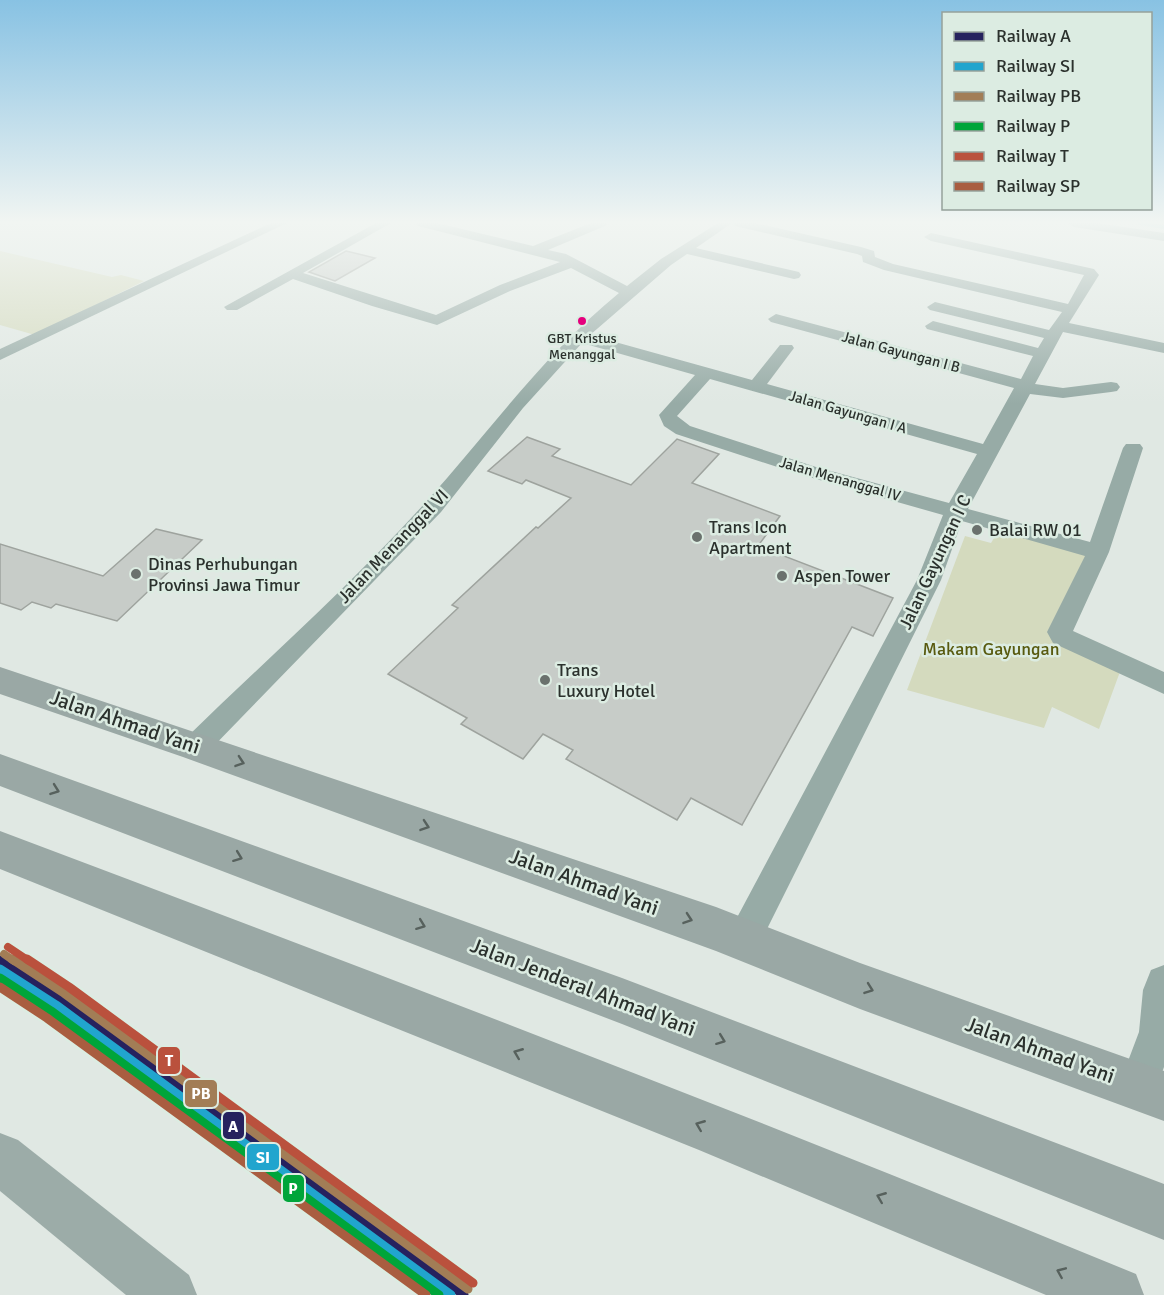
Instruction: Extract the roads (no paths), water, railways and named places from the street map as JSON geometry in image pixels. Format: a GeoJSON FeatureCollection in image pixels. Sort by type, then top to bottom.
{"type":"FeatureCollection","features":[{"type":"Feature","properties":{"kind":"highway","name":"Jalan Ahmad Yani"},"geometry":{"type":"LineString","coordinates":[[0,680],[196,746],[744,939],[860,986],[1151,1091]]}},
{"type":"Feature","properties":{"kind":"highway","name":"Jalan Jenderal Ahmad Yani"},"geometry":{"type":"LineString","coordinates":[[0,770],[622,1001],[1164,1212]]}},
{"type":"Feature","properties":{"kind":"highway"},"geometry":{"type":"LineString","coordinates":[[0,850],[482,1038],[971,1234],[1115,1295]]}},
{"type":"Feature","properties":{"kind":"main road"},"geometry":{"type":"LineString","coordinates":[[0,1158],[169,1295]]}},
{"type":"Feature","properties":{"kind":"street"},"geometry":{"type":"LineString","coordinates":[[1,354],[152,283]]}},
{"type":"Feature","properties":{"kind":"street"},"geometry":{"type":"LineString","coordinates":[[232,308],[275,283]]}},
{"type":"Feature","properties":{"kind":"street"},"geometry":{"type":"LineString","coordinates":[[319,283],[437,320],[517,283]]}},
{"type":"Feature","properties":{"kind":"street"},"geometry":{"type":"LineString","coordinates":[[612,283],[629,292]]}},
{"type":"Feature","properties":{"kind":"street","name":"Jalan Menanggal VI"},"geometry":{"type":"LineString","coordinates":[[196,746],[433,507],[517,404],[594,321],[640,283]]}},
{"type":"Feature","properties":{"kind":"street"},"geometry":{"type":"LineString","coordinates":[[933,283],[1057,331]]}},
{"type":"Feature","properties":{"kind":"street","name":"Jalan Gayungan I C"},"geometry":{"type":"LineString","coordinates":[[744,939],[929,580],[955,512],[1024,387],[1088,283]]}},
{"type":"Feature","properties":{"kind":"street"},"geometry":{"type":"LineString","coordinates":[[935,307],[1057,331],[1164,348]]}},
{"type":"Feature","properties":{"kind":"street","name":"Jalan Gayungan I B"},"geometry":{"type":"LineString","coordinates":[[776,319],[1024,387],[1064,393],[1112,387]]}},
{"type":"Feature","properties":{"kind":"street"},"geometry":{"type":"LineString","coordinates":[[933,326],[1057,331]]}},
{"type":"Feature","properties":{"kind":"street"},"geometry":{"type":"LineString","coordinates":[[579,337],[706,372]]}},
{"type":"Feature","properties":{"kind":"street"},"geometry":{"type":"LineString","coordinates":[[756,386],[786,348]]}},
{"type":"Feature","properties":{"kind":"street","name":"Jalan Gayungan I A"},"geometry":{"type":"LineString","coordinates":[[706,372],[990,452]]}},
{"type":"Feature","properties":{"kind":"street","name":"Jalan Menanggal IV"},"geometry":{"type":"LineString","coordinates":[[706,372],[668,414],[671,422],[683,430],[809,471],[1098,552]]}},
{"type":"Feature","properties":{"kind":"street"},"geometry":{"type":"LineString","coordinates":[[1133,448],[1098,552],[1060,632],[1062,636],[1164,684]]}},
{"type":"Feature","properties":{"kind":"street"},"geometry":{"type":"LineString","coordinates":[[1151,1091],[1161,990],[1164,983]]}},
{"type":"Feature","properties":{"kind":"rail line","name":"T"},"geometry":{"type":"LineString","coordinates":[[8,947],[69,987],[473,1283]]}},
{"type":"Feature","properties":{"kind":"rail line","name":"PB"},"geometry":{"type":"LineString","coordinates":[[4,954],[64,993],[468,1289]]}},
{"type":"Feature","properties":{"kind":"rail line","name":"A"},"geometry":{"type":"LineString","coordinates":[[0,960],[60,999],[464,1295]]}},
{"type":"Feature","properties":{"kind":"rail line","name":"SI"},"geometry":{"type":"LineString","coordinates":[[0,969],[56,1005],[451,1295]]}},
{"type":"Feature","properties":{"kind":"rail line","name":"P"},"geometry":{"type":"LineString","coordinates":[[0,978],[51,1011],[439,1295]]}},
{"type":"Feature","properties":{"kind":"rail line","name":"SP"},"geometry":{"type":"LineString","coordinates":[[0,987],[47,1018],[426,1295]]}},
{"type":"Feature","properties":{"kind":"place","name":"GBT Kristus Menanggal"},"geometry":{"type":"Point","coordinates":[582,321]}},
{"type":"Feature","properties":{"kind":"place","name":"Balai RW 01"},"geometry":{"type":"Point","coordinates":[977,530]}},
{"type":"Feature","properties":{"kind":"place","name":"Trans Icon Apartment"},"geometry":{"type":"Point","coordinates":[697,537]}},
{"type":"Feature","properties":{"kind":"place","name":"Dinas Perhubungan Provinsi Jawa Timur"},"geometry":{"type":"Point","coordinates":[136,574]}},
{"type":"Feature","properties":{"kind":"place","name":"Aspen Tower"},"geometry":{"type":"Point","coordinates":[782,576]}},
{"type":"Feature","properties":{"kind":"place","name":"Trans Luxury Hotel"},"geometry":{"type":"Point","coordinates":[545,680]}},
{"type":"Feature","properties":{"kind":"park label","name":"Makam Gayungan"},"geometry":{"type":"Point","coordinates":[991,649]}}]}
